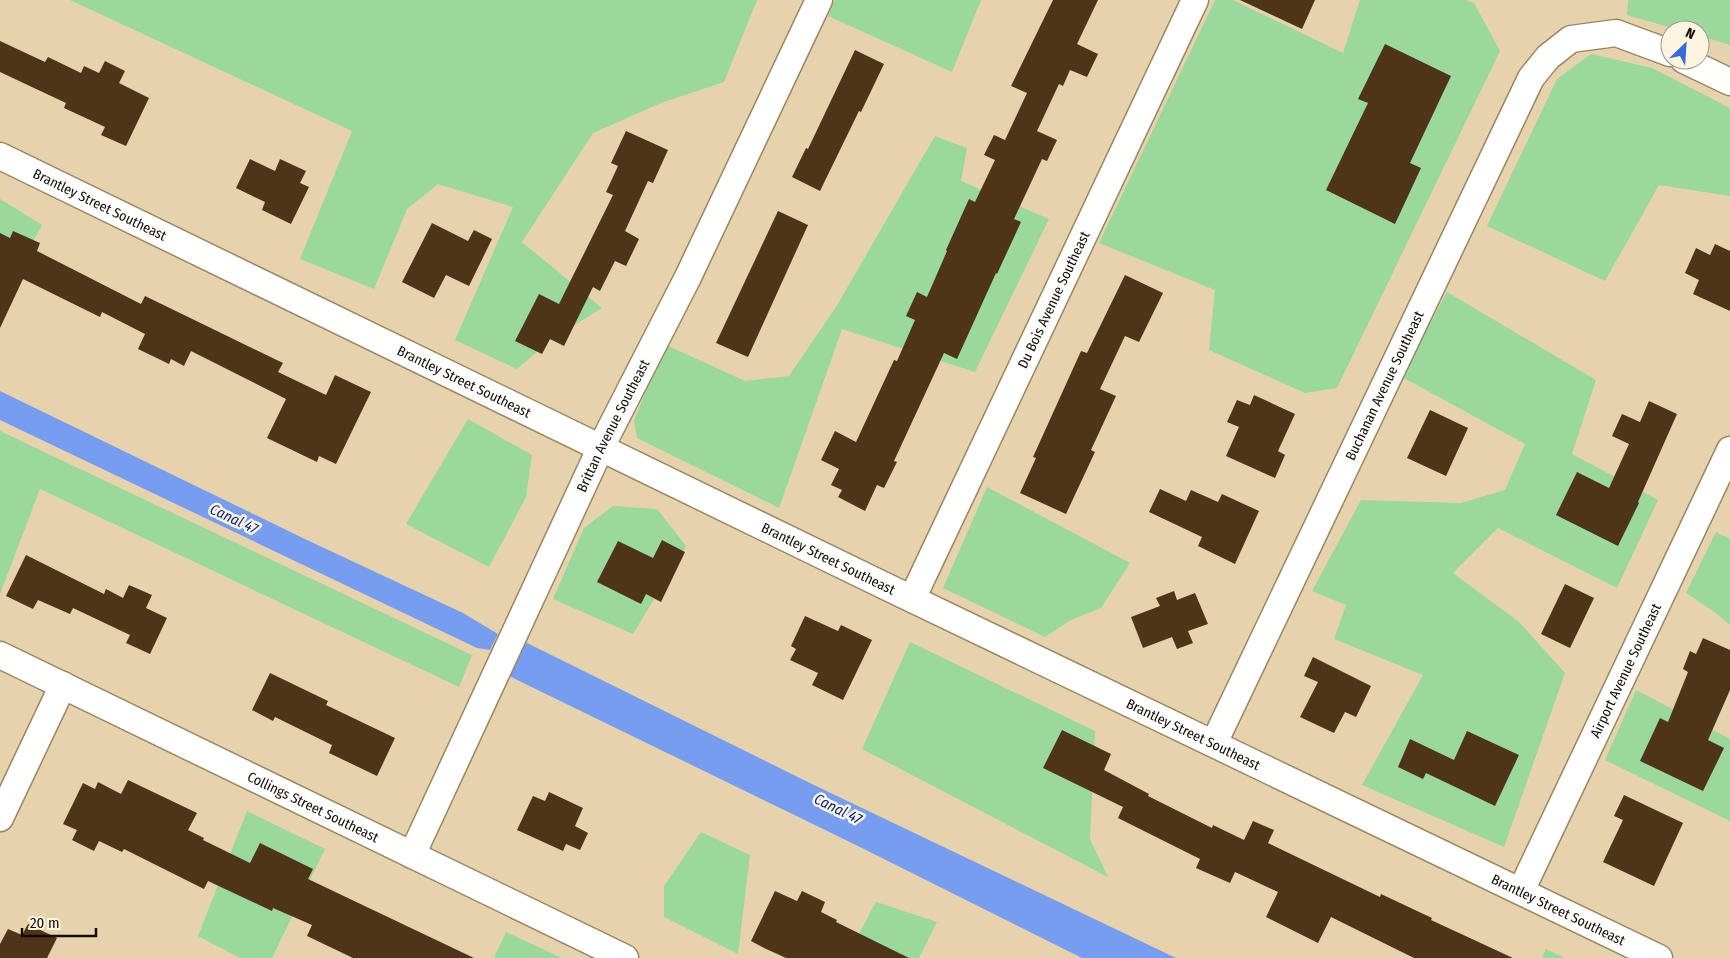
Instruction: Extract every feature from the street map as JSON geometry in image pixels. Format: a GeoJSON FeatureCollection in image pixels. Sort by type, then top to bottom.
{"type":"FeatureCollection","features":[{"type":"Feature","properties":{"kind":"street","name":"Brittan Avenue Southeast"},"geometry":{"type":"LineString","coordinates":[[412,854],[601,447],[688,277],[819,0]]}},
{"type":"Feature","properties":{"kind":"street","name":"Du Bois Avenue Southeast"},"geometry":{"type":"LineString","coordinates":[[912,598],[1195,0]]}},
{"type":"Feature","properties":{"kind":"street","name":"Buchanan Avenue Southeast"},"geometry":{"type":"LineString","coordinates":[[1214,743],[1531,78],[1548,58],[1571,39],[1616,33],[1660,49]]}},
{"type":"Feature","properties":{"kind":"street"},"geometry":{"type":"LineString","coordinates":[[1705,70],[1730,82]]}},
{"type":"Feature","properties":{"kind":"street","name":"Brantley Street Southeast"},"geometry":{"type":"LineString","coordinates":[[0,156],[1659,958]]}},
{"type":"Feature","properties":{"kind":"street","name":"Airport Avenue Southeast"},"geometry":{"type":"LineString","coordinates":[[1521,891],[1730,450]]}},
{"type":"Feature","properties":{"kind":"street","name":"Collings Street Southeast"},"geometry":{"type":"LineString","coordinates":[[0,655],[626,958]]}},
{"type":"Feature","properties":{"kind":"street"},"geometry":{"type":"LineString","coordinates":[[0,818],[62,685]]}},
{"type":"Feature","properties":{"kind":"green space"},"geometry":{"type":"Polygon","coordinates":[[[70,0],[757,0],[724,82],[661,103],[593,133],[522,242],[602,308],[552,339],[517,369],[455,340],[513,207],[438,184],[407,209],[374,289],[300,259],[352,131],[70,0]]]}},
{"type":"Feature","properties":{"kind":"green space"},"geometry":{"type":"Polygon","coordinates":[[[835,0],[981,0],[952,72],[828,16],[835,0]]]}},
{"type":"Feature","properties":{"kind":"green space"},"geometry":{"type":"Polygon","coordinates":[[[1215,0],[1233,0],[1343,53],[1360,0],[1466,0],[1474,3],[1500,51],[1337,388],[1305,393],[1209,350],[1215,290],[1099,243],[1215,0]]]}},
{"type":"Feature","properties":{"kind":"green space"},"geometry":{"type":"Polygon","coordinates":[[[1628,0],[1730,0],[1730,45],[1710,39],[1710,20],[1660,20],[1660,25],[1627,15],[1628,0]]]}},
{"type":"Feature","properties":{"kind":"green space"},"geometry":{"type":"Polygon","coordinates":[[[1591,54],[1652,68],[1730,108],[1730,196],[1659,185],[1605,281],[1487,226],[1557,79],[1591,54]]]}},
{"type":"Feature","properties":{"kind":"green space"},"geometry":{"type":"Polygon","coordinates":[[[935,136],[967,148],[961,181],[1049,219],[975,372],[842,329],[779,508],[637,438],[634,421],[664,344],[745,381],[789,376],[836,307],[935,136]]]}},
{"type":"Feature","properties":{"kind":"green space"},"geometry":{"type":"Polygon","coordinates":[[[0,199],[42,225],[0,302],[0,199]]]}},
{"type":"Feature","properties":{"kind":"green space"},"geometry":{"type":"Polygon","coordinates":[[[1447,292],[1596,380],[1572,454],[1658,500],[1617,588],[1498,528],[1453,573],[1519,622],[1565,673],[1504,847],[1362,785],[1423,675],[1334,639],[1346,605],[1312,591],[1361,500],[1461,503],[1505,490],[1525,444],[1402,377],[1447,292]]]}},
{"type":"Feature","properties":{"kind":"green space"},"geometry":{"type":"Polygon","coordinates":[[[468,419],[532,455],[526,497],[489,567],[406,524],[468,419]]]}},
{"type":"Feature","properties":{"kind":"green space"},"geometry":{"type":"Polygon","coordinates":[[[0,431],[472,655],[459,687],[40,489],[0,594],[0,431]]]}},
{"type":"Feature","properties":{"kind":"green space"},"geometry":{"type":"Polygon","coordinates":[[[987,487],[1130,563],[1101,608],[1071,620],[1045,637],[943,588],[987,487]]]}},
{"type":"Feature","properties":{"kind":"green space"},"geometry":{"type":"Polygon","coordinates":[[[613,506],[657,509],[686,546],[633,634],[553,599],[584,528],[613,506]]]}},
{"type":"Feature","properties":{"kind":"green space"},"geometry":{"type":"Polygon","coordinates":[[[1716,532],[1730,539],[1730,625],[1686,593],[1716,532]]]}},
{"type":"Feature","properties":{"kind":"green space"},"geometry":{"type":"Polygon","coordinates":[[[910,642],[1095,731],[1090,839],[1108,877],[862,749],[910,642]]]}},
{"type":"Feature","properties":{"kind":"green space"},"geometry":{"type":"Polygon","coordinates":[[[1636,690],[1730,739],[1730,821],[1605,760],[1636,690]]]}},
{"type":"Feature","properties":{"kind":"green space"},"geometry":{"type":"Polygon","coordinates":[[[247,811],[325,849],[272,958],[240,958],[198,936],[247,811]]]}},
{"type":"Feature","properties":{"kind":"green space"},"geometry":{"type":"Polygon","coordinates":[[[701,832],[750,855],[738,954],[664,917],[664,886],[701,832]]]}},
{"type":"Feature","properties":{"kind":"green space"},"geometry":{"type":"Polygon","coordinates":[[[876,902],[937,922],[919,958],[846,958],[876,902]]]}},
{"type":"Feature","properties":{"kind":"green space"},"geometry":{"type":"Polygon","coordinates":[[[506,932],[562,958],[494,958],[506,932]]]}},
{"type":"Feature","properties":{"kind":"green space"},"geometry":{"type":"Polygon","coordinates":[[[1546,949],[1565,958],[1542,958],[1546,949]]]}},
{"type":"Feature","properties":{"kind":"water","name":"Canal 47"},"geometry":{"type":"Polygon","coordinates":[[[0,391],[307,540],[463,613],[498,634],[490,650],[477,648],[0,420],[0,391]]]}},
{"type":"Feature","properties":{"kind":"water","name":"Canal 47"},"geometry":{"type":"Polygon","coordinates":[[[525,642],[816,786],[1176,958],[1082,958],[860,847],[509,676],[525,642]]]}},
{"type":"Feature","properties":{"kind":"building"},"geometry":{"type":"Polygon","coordinates":[[[1053,0],[1098,0],[1077,44],[1098,54],[1087,77],[1070,70],[1063,86],[1059,84],[1037,131],[1057,140],[1047,161],[1042,159],[1014,219],[1021,222],[957,359],[944,353],[894,461],[897,462],[884,488],[877,485],[865,511],[838,497],[842,490],[831,485],[839,469],[821,460],[835,431],[856,442],[894,360],[897,361],[915,320],[906,316],[917,292],[927,297],[969,199],[975,202],[995,160],[984,155],[994,135],[1005,140],[1027,93],[1011,86],[1053,0]]]}},
{"type":"Feature","properties":{"kind":"building"},"geometry":{"type":"Polygon","coordinates":[[[1240,0],[1315,0],[1302,29],[1240,0]]]}},
{"type":"Feature","properties":{"kind":"building"},"geometry":{"type":"Polygon","coordinates":[[[0,41],[45,62],[48,57],[81,73],[84,66],[99,73],[105,61],[125,71],[119,83],[149,98],[126,146],[101,135],[105,127],[64,108],[66,103],[0,72],[0,41]]]}},
{"type":"Feature","properties":{"kind":"building"},"geometry":{"type":"Polygon","coordinates":[[[1385,44],[1451,76],[1410,163],[1421,168],[1395,224],[1326,190],[1368,103],[1358,99],[1385,44]]]}},
{"type":"Feature","properties":{"kind":"building"},"geometry":{"type":"Polygon","coordinates":[[[855,50],[884,64],[820,191],[792,177],[806,148],[808,149],[855,50]]]}},
{"type":"Feature","properties":{"kind":"building"},"geometry":{"type":"Polygon","coordinates":[[[626,131],[668,150],[653,183],[648,181],[625,231],[639,239],[626,266],[615,261],[600,291],[593,287],[564,346],[550,339],[542,354],[515,341],[539,294],[559,304],[613,195],[606,192],[618,166],[611,163],[626,131]]]}},
{"type":"Feature","properties":{"kind":"building"},"geometry":{"type":"Polygon","coordinates":[[[250,159],[275,171],[280,159],[306,171],[300,183],[309,187],[291,224],[262,210],[265,202],[236,188],[250,159]]]}},
{"type":"Feature","properties":{"kind":"building"},"geometry":{"type":"Polygon","coordinates":[[[778,211],[808,225],[748,357],[716,343],[778,211]]]}},
{"type":"Feature","properties":{"kind":"building"},"geometry":{"type":"Polygon","coordinates":[[[432,223],[468,241],[474,230],[492,239],[469,286],[446,275],[434,298],[402,282],[432,223]]]}},
{"type":"Feature","properties":{"kind":"building"},"geometry":{"type":"Polygon","coordinates":[[[13,231],[40,243],[37,251],[141,304],[145,296],[283,363],[278,372],[326,395],[335,375],[371,392],[336,464],[319,456],[317,462],[267,438],[286,399],[191,351],[184,366],[171,359],[169,364],[138,349],[145,334],[102,312],[100,317],[23,279],[0,328],[0,233],[10,238],[13,231]]]}},
{"type":"Feature","properties":{"kind":"building"},"geometry":{"type":"Polygon","coordinates":[[[1715,244],[1730,251],[1730,311],[1693,294],[1699,280],[1685,273],[1696,248],[1710,255],[1715,244]]]}},
{"type":"Feature","properties":{"kind":"building"},"geometry":{"type":"Polygon","coordinates":[[[1125,275],[1163,293],[1139,342],[1125,336],[1100,389],[1116,396],[1091,450],[1095,452],[1066,514],[1020,493],[1036,458],[1033,457],[1081,351],[1087,353],[1125,275]]]}},
{"type":"Feature","properties":{"kind":"building"},"geometry":{"type":"Polygon","coordinates":[[[1254,395],[1295,414],[1278,451],[1285,455],[1275,478],[1226,456],[1239,427],[1227,422],[1237,400],[1250,405],[1254,395]]]}},
{"type":"Feature","properties":{"kind":"building"},"geometry":{"type":"Polygon","coordinates":[[[1649,401],[1677,414],[1639,503],[1618,546],[1556,515],[1577,472],[1609,488],[1629,444],[1612,436],[1622,414],[1640,422],[1649,401]]]}},
{"type":"Feature","properties":{"kind":"building"},"geometry":{"type":"Polygon","coordinates":[[[1430,410],[1468,428],[1446,476],[1407,458],[1430,410]]]}},
{"type":"Feature","properties":{"kind":"building"},"geometry":{"type":"Polygon","coordinates":[[[1160,489],[1186,501],[1191,490],[1218,502],[1222,494],[1259,511],[1235,564],[1198,546],[1202,537],[1149,512],[1160,489]]]}},
{"type":"Feature","properties":{"kind":"building"},"geometry":{"type":"Polygon","coordinates":[[[662,540],[685,552],[661,602],[646,594],[641,604],[597,582],[618,541],[653,558],[662,540]]]}},
{"type":"Feature","properties":{"kind":"building"},"geometry":{"type":"Polygon","coordinates":[[[26,555],[104,594],[106,589],[123,598],[129,585],[152,595],[146,608],[167,618],[150,654],[126,643],[130,635],[73,608],[70,614],[38,600],[33,609],[6,596],[26,555]]]}},
{"type":"Feature","properties":{"kind":"building"},"geometry":{"type":"Polygon","coordinates":[[[1565,584],[1594,598],[1570,648],[1541,634],[1565,584]]]}},
{"type":"Feature","properties":{"kind":"building"},"geometry":{"type":"Polygon","coordinates":[[[1174,591],[1177,600],[1195,593],[1208,624],[1188,631],[1193,643],[1177,649],[1172,637],[1143,648],[1131,617],[1160,606],[1156,598],[1174,591]]]}},
{"type":"Feature","properties":{"kind":"building"},"geometry":{"type":"Polygon","coordinates":[[[805,616],[838,631],[841,625],[872,640],[843,700],[812,685],[818,673],[790,660],[796,649],[791,646],[805,616]]]}},
{"type":"Feature","properties":{"kind":"building"},"geometry":{"type":"Polygon","coordinates":[[[1703,638],[1730,650],[1730,690],[1708,740],[1724,748],[1703,791],[1640,761],[1660,718],[1668,722],[1688,672],[1683,669],[1690,651],[1696,654],[1703,638]]]}},
{"type":"Feature","properties":{"kind":"building"},"geometry":{"type":"Polygon","coordinates":[[[1313,657],[1371,686],[1356,717],[1345,712],[1334,733],[1300,717],[1318,682],[1304,676],[1313,657]]]}},
{"type":"Feature","properties":{"kind":"building"},"geometry":{"type":"Polygon","coordinates":[[[270,673],[328,701],[326,705],[395,738],[377,776],[329,753],[332,745],[275,717],[273,721],[252,710],[270,673]]]}},
{"type":"Feature","properties":{"kind":"building"},"geometry":{"type":"Polygon","coordinates":[[[1062,730],[1111,754],[1104,770],[1149,794],[1148,796],[1212,828],[1213,825],[1244,840],[1253,821],[1274,830],[1268,843],[1380,897],[1381,894],[1432,918],[1431,920],[1513,958],[1414,958],[1331,917],[1318,943],[1266,917],[1278,892],[1235,872],[1230,883],[1196,868],[1200,859],[1118,818],[1123,807],[1043,768],[1062,730]]]}},
{"type":"Feature","properties":{"kind":"building"},"geometry":{"type":"Polygon","coordinates":[[[1467,731],[1519,755],[1495,806],[1426,773],[1423,779],[1398,767],[1410,739],[1454,760],[1467,731]]]}},
{"type":"Feature","properties":{"kind":"building"},"geometry":{"type":"Polygon","coordinates":[[[128,780],[197,813],[188,830],[204,838],[203,840],[250,863],[260,843],[313,869],[308,879],[474,958],[353,958],[307,936],[312,925],[273,908],[272,911],[208,881],[204,889],[124,849],[122,852],[99,841],[94,851],[72,840],[77,830],[63,824],[83,783],[95,789],[98,782],[121,794],[128,780]]]}},
{"type":"Feature","properties":{"kind":"building"},"geometry":{"type":"Polygon","coordinates":[[[549,792],[583,808],[575,826],[588,833],[580,850],[566,844],[563,851],[517,830],[533,796],[545,801],[549,792]]]}},
{"type":"Feature","properties":{"kind":"building"},"geometry":{"type":"Polygon","coordinates":[[[1624,795],[1683,823],[1654,886],[1603,862],[1623,820],[1614,816],[1624,795]]]}},
{"type":"Feature","properties":{"kind":"building"},"geometry":{"type":"Polygon","coordinates":[[[775,891],[797,901],[802,891],[825,902],[821,912],[837,920],[836,922],[909,958],[786,958],[764,948],[751,941],[775,891]]]}},
{"type":"Feature","properties":{"kind":"building"},"geometry":{"type":"Polygon","coordinates":[[[28,924],[57,938],[47,958],[0,958],[0,944],[8,929],[22,935],[28,924]]]}}]}
